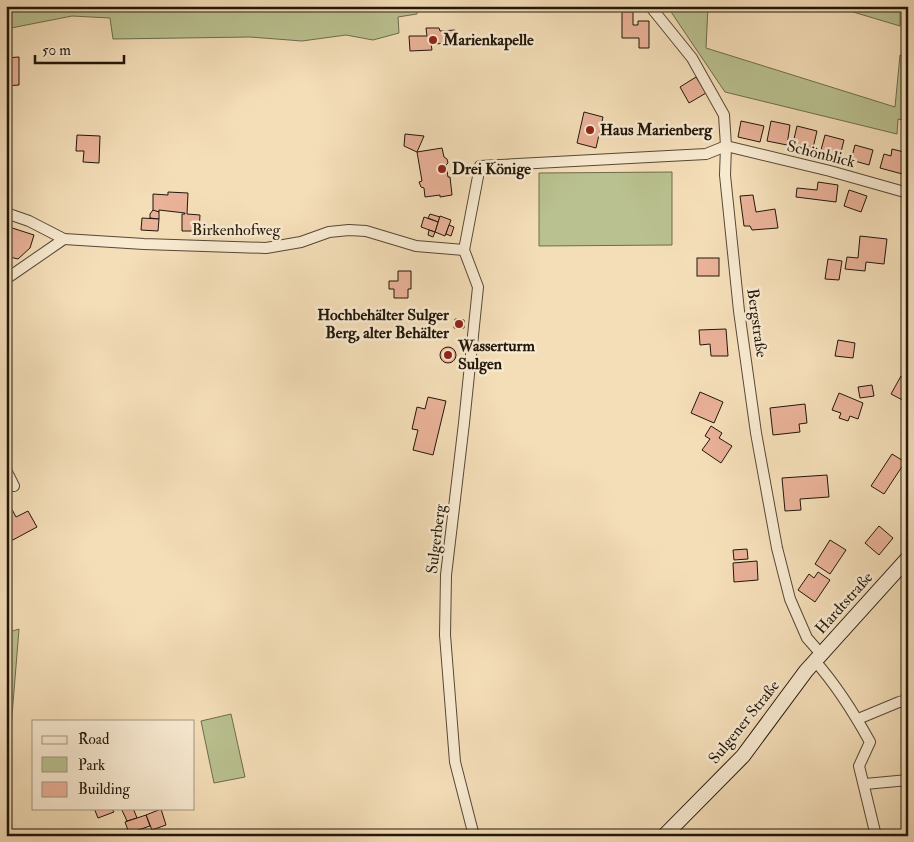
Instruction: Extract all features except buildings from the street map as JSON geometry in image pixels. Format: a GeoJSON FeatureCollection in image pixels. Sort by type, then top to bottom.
{"type":"FeatureCollection","features":[{"type":"Feature","properties":{"kind":"main road","name":"Hardtstraße"},"geometry":{"type":"LineString","coordinates":[[814,662],[908,558]]}},
{"type":"Feature","properties":{"kind":"main road","name":"Sulgener Straße"},"geometry":{"type":"LineString","coordinates":[[664,836],[743,756],[814,662]]}},
{"type":"Feature","properties":{"kind":"street","name":"Bergstraße"},"geometry":{"type":"LineString","coordinates":[[650,6],[692,58],[724,115],[725,175],[739,310],[756,433],[777,548],[790,599],[807,638],[814,662],[833,682],[858,719],[870,742],[859,766],[864,784]]}},
{"type":"Feature","properties":{"kind":"street","name":"Schönblick"},"geometry":{"type":"LineString","coordinates":[[726,146],[830,171],[908,193]]}},
{"type":"Feature","properties":{"kind":"street"},"geometry":{"type":"LineString","coordinates":[[464,250],[480,166],[706,154],[726,146]]}},
{"type":"Feature","properties":{"kind":"street","name":"Birkenhofweg"},"geometry":{"type":"LineString","coordinates":[[6,213],[29,221],[64,239],[266,248],[301,242],[329,232],[366,230],[416,246],[464,250]]}},
{"type":"Feature","properties":{"kind":"street"},"geometry":{"type":"LineString","coordinates":[[6,279],[64,239]]}},
{"type":"Feature","properties":{"kind":"street","name":"Sulgerberg"},"geometry":{"type":"LineString","coordinates":[[464,250],[478,287],[446,575],[445,635],[455,762],[472,835]]}},
{"type":"Feature","properties":{"kind":"street"},"geometry":{"type":"LineString","coordinates":[[6,470],[14,486]]}},
{"type":"Feature","properties":{"kind":"street"},"geometry":{"type":"LineString","coordinates":[[858,719],[908,700]]}},
{"type":"Feature","properties":{"kind":"street"},"geometry":{"type":"LineString","coordinates":[[876,836],[864,784],[908,780]]}},
{"type":"Feature","properties":{"kind":"street"},"geometry":{"type":"LineString","coordinates":[[903,836],[908,836]]}},
{"type":"Feature","properties":{"kind":"green space"},"geometry":{"type":"Polygon","coordinates":[[[6,6],[417,6],[417,14],[398,17],[399,33],[373,40],[346,35],[302,41],[250,37],[113,39],[110,18],[72,16],[6,29],[6,6]]]}},
{"type":"Feature","properties":{"kind":"green space"},"geometry":{"type":"Polygon","coordinates":[[[667,6],[708,6],[706,48],[895,107],[900,55],[908,56],[908,121],[898,119],[897,134],[725,92],[667,6]]]}},
{"type":"Feature","properties":{"kind":"green space"},"geometry":{"type":"Polygon","coordinates":[[[833,6],[900,6],[900,26],[833,6]]]}},
{"type":"Feature","properties":{"kind":"green space"},"geometry":{"type":"Polygon","coordinates":[[[672,172],[672,245],[539,246],[539,173],[672,172]]]}},
{"type":"Feature","properties":{"kind":"green space"},"geometry":{"type":"Polygon","coordinates":[[[19,629],[7,778],[6,780],[6,633],[19,629]]]}},
{"type":"Feature","properties":{"kind":"green space"},"geometry":{"type":"Polygon","coordinates":[[[231,714],[245,777],[214,783],[201,721],[231,714]]]}},
{"type":"Feature","properties":{"kind":"place","name":"Marienkapelle"},"geometry":{"type":"Point","coordinates":[433,40]}},
{"type":"Feature","properties":{"kind":"place","name":"Haus Marienberg"},"geometry":{"type":"Point","coordinates":[590,130]}},
{"type":"Feature","properties":{"kind":"place","name":"Drei Könige"},"geometry":{"type":"Point","coordinates":[442,169]}},
{"type":"Feature","properties":{"kind":"place","name":"Hochbehälter Sulger Berg, alter Behälter"},"geometry":{"type":"Point","coordinates":[459,324]}},
{"type":"Feature","properties":{"kind":"place","name":"Wasserturm Sulgen"},"geometry":{"type":"Point","coordinates":[448,355]}}]}
